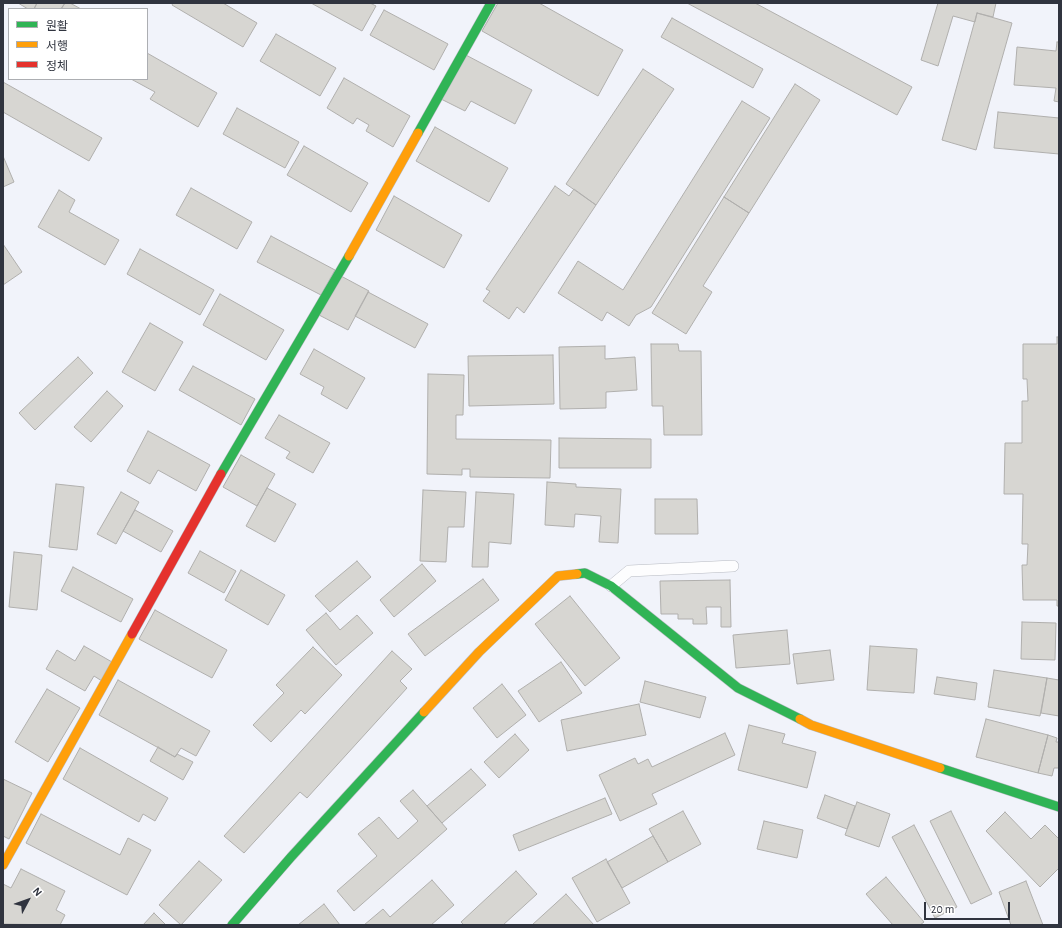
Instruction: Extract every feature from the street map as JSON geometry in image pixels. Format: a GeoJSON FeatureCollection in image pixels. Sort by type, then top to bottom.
{"type":"FeatureCollection","features":[{"type":"Feature","properties":{"kind":"street"},"geometry":{"type":"LineString","coordinates":[[3,865],[216,483],[355,246],[491,3]]}},
{"type":"Feature","properties":{"kind":"street"},"geometry":{"type":"LineString","coordinates":[[232,925],[291,857],[479,652],[558,576],[585,572],[611,586],[738,688],[811,725],[1059,807]]}},
{"type":"Feature","properties":{"kind":"lane"},"geometry":{"type":"LineString","coordinates":[[611,586],[629,571],[733,566]]}},
{"type":"Feature","properties":{"kind":"building"},"geometry":{"type":"Polygon","coordinates":[[[18,3],[37,3],[34,8],[26,8],[18,3]]]}},
{"type":"Feature","properties":{"kind":"building"},"geometry":{"type":"Polygon","coordinates":[[[37,3],[65,3],[62,8],[34,8],[37,3]]]}},
{"type":"Feature","properties":{"kind":"building"},"geometry":{"type":"Polygon","coordinates":[[[65,3],[70,3],[79,8],[62,8],[65,3]]]}},
{"type":"Feature","properties":{"kind":"building"},"geometry":{"type":"Polygon","coordinates":[[[173,3],[223,3],[257,23],[243,47],[172,5],[173,3]]]}},
{"type":"Feature","properties":{"kind":"building"},"geometry":{"type":"Polygon","coordinates":[[[311,3],[370,3],[376,6],[362,31],[311,3]]]}},
{"type":"Feature","properties":{"kind":"building"},"geometry":{"type":"Polygon","coordinates":[[[498,3],[539,3],[623,50],[598,96],[482,31],[498,3]]]}},
{"type":"Feature","properties":{"kind":"building"},"geometry":{"type":"Polygon","coordinates":[[[687,3],[755,3],[912,87],[897,115],[687,3]]]}},
{"type":"Feature","properties":{"kind":"building"},"geometry":{"type":"Polygon","coordinates":[[[938,3],[996,3],[993,17],[977,13],[975,22],[953,16],[938,66],[921,60],[938,3]]]}},
{"type":"Feature","properties":{"kind":"building"},"geometry":{"type":"Polygon","coordinates":[[[384,10],[448,44],[434,70],[370,35],[384,10]]]}},
{"type":"Feature","properties":{"kind":"building"},"geometry":{"type":"Polygon","coordinates":[[[977,13],[1012,23],[976,150],[942,140],[977,13]]]}},
{"type":"Feature","properties":{"kind":"building"},"geometry":{"type":"Polygon","coordinates":[[[672,18],[763,69],[753,88],[661,37],[672,18]]]}},
{"type":"Feature","properties":{"kind":"building"},"geometry":{"type":"Polygon","coordinates":[[[276,34],[336,68],[320,96],[260,61],[276,34]]]}},
{"type":"Feature","properties":{"kind":"building"},"geometry":{"type":"Polygon","coordinates":[[[1057,42],[1059,42],[1059,102],[1054,101],[1056,88],[1014,85],[1017,47],[1056,51],[1057,42]]]}},
{"type":"Feature","properties":{"kind":"building"},"geometry":{"type":"Polygon","coordinates":[[[148,54],[217,93],[198,127],[150,99],[155,92],[133,80],[148,80],[148,54]]]}},
{"type":"Feature","properties":{"kind":"building"},"geometry":{"type":"Polygon","coordinates":[[[464,54],[532,90],[515,124],[471,101],[465,111],[441,99],[464,54]]]}},
{"type":"Feature","properties":{"kind":"building"},"geometry":{"type":"Polygon","coordinates":[[[643,69],[674,89],[596,205],[566,184],[643,69]]]}},
{"type":"Feature","properties":{"kind":"building"},"geometry":{"type":"Polygon","coordinates":[[[344,78],[410,116],[393,147],[366,131],[369,125],[357,118],[353,124],[327,108],[344,78]]]}},
{"type":"Feature","properties":{"kind":"building"},"geometry":{"type":"Polygon","coordinates":[[[3,82],[102,138],[89,161],[3,112],[3,82]]]}},
{"type":"Feature","properties":{"kind":"building"},"geometry":{"type":"Polygon","coordinates":[[[795,84],[820,100],[749,213],[724,197],[795,84]]]}},
{"type":"Feature","properties":{"kind":"building"},"geometry":{"type":"Polygon","coordinates":[[[742,101],[770,118],[651,307],[636,315],[629,326],[607,312],[602,321],[558,293],[578,261],[623,290],[742,101]]]}},
{"type":"Feature","properties":{"kind":"building"},"geometry":{"type":"Polygon","coordinates":[[[237,108],[299,142],[285,168],[223,134],[237,108]]]}},
{"type":"Feature","properties":{"kind":"building"},"geometry":{"type":"Polygon","coordinates":[[[998,112],[1059,118],[1059,154],[994,148],[998,112]]]}},
{"type":"Feature","properties":{"kind":"building"},"geometry":{"type":"Polygon","coordinates":[[[435,127],[508,168],[489,202],[416,161],[435,127]]]}},
{"type":"Feature","properties":{"kind":"building"},"geometry":{"type":"Polygon","coordinates":[[[304,146],[368,183],[351,212],[287,175],[304,146]]]}},
{"type":"Feature","properties":{"kind":"building"},"geometry":{"type":"Polygon","coordinates":[[[3,156],[14,182],[3,187],[3,156]]]}},
{"type":"Feature","properties":{"kind":"building"},"geometry":{"type":"Polygon","coordinates":[[[555,186],[569,196],[574,189],[596,205],[524,313],[517,307],[509,319],[483,301],[490,291],[486,289],[555,186]]]}},
{"type":"Feature","properties":{"kind":"building"},"geometry":{"type":"Polygon","coordinates":[[[191,188],[252,222],[237,249],[176,215],[191,188]]]}},
{"type":"Feature","properties":{"kind":"building"},"geometry":{"type":"Polygon","coordinates":[[[59,190],[75,200],[69,212],[119,240],[105,265],[38,227],[59,190]]]}},
{"type":"Feature","properties":{"kind":"building"},"geometry":{"type":"Polygon","coordinates":[[[394,196],[462,235],[444,268],[376,230],[394,196]]]}},
{"type":"Feature","properties":{"kind":"building"},"geometry":{"type":"Polygon","coordinates":[[[724,197],[749,213],[703,286],[712,292],[686,334],[652,313],[724,197]]]}},
{"type":"Feature","properties":{"kind":"building"},"geometry":{"type":"Polygon","coordinates":[[[271,236],[335,270],[321,295],[257,262],[271,236]]]}},
{"type":"Feature","properties":{"kind":"building"},"geometry":{"type":"Polygon","coordinates":[[[3,244],[22,272],[3,285],[3,244]]]}},
{"type":"Feature","properties":{"kind":"building"},"geometry":{"type":"Polygon","coordinates":[[[140,249],[214,290],[200,315],[127,274],[140,249]]]}},
{"type":"Feature","properties":{"kind":"building"},"geometry":{"type":"Polygon","coordinates":[[[341,276],[369,291],[348,330],[319,315],[341,276]]]}},
{"type":"Feature","properties":{"kind":"building"},"geometry":{"type":"Polygon","coordinates":[[[368,292],[428,324],[415,348],[355,316],[368,292]]]}},
{"type":"Feature","properties":{"kind":"building"},"geometry":{"type":"Polygon","coordinates":[[[220,294],[284,330],[266,360],[203,325],[220,294]]]}},
{"type":"Feature","properties":{"kind":"building"},"geometry":{"type":"Polygon","coordinates":[[[150,323],[183,342],[155,391],[122,372],[150,323]]]}},
{"type":"Feature","properties":{"kind":"building"},"geometry":{"type":"Polygon","coordinates":[[[1057,337],[1059,337],[1059,606],[1057,606],[1057,600],[1023,600],[1022,565],[1027,565],[1028,544],[1022,544],[1023,494],[1004,494],[1005,443],[1022,443],[1022,401],[1028,401],[1027,379],[1023,379],[1023,344],[1057,344],[1057,337]]]}},
{"type":"Feature","properties":{"kind":"building"},"geometry":{"type":"Polygon","coordinates":[[[651,344],[678,344],[679,351],[701,351],[702,435],[664,435],[663,406],[652,406],[651,344]]]}},
{"type":"Feature","properties":{"kind":"building"},"geometry":{"type":"Polygon","coordinates":[[[605,346],[605,359],[635,357],[637,390],[606,392],[606,408],[560,409],[559,347],[605,346]]]}},
{"type":"Feature","properties":{"kind":"building"},"geometry":{"type":"Polygon","coordinates":[[[314,349],[365,378],[347,409],[321,394],[324,387],[300,374],[314,349]]]}},
{"type":"Feature","properties":{"kind":"building"},"geometry":{"type":"Polygon","coordinates":[[[553,355],[554,404],[469,406],[468,356],[553,355]]]}},
{"type":"Feature","properties":{"kind":"building"},"geometry":{"type":"Polygon","coordinates":[[[78,357],[93,373],[35,430],[19,413],[78,357]]]}},
{"type":"Feature","properties":{"kind":"building"},"geometry":{"type":"Polygon","coordinates":[[[193,366],[255,399],[241,425],[179,390],[193,366]]]}},
{"type":"Feature","properties":{"kind":"building"},"geometry":{"type":"Polygon","coordinates":[[[428,374],[464,375],[463,415],[456,415],[456,439],[551,440],[550,478],[470,477],[470,469],[462,469],[462,475],[427,474],[428,374]]]}},
{"type":"Feature","properties":{"kind":"building"},"geometry":{"type":"Polygon","coordinates":[[[107,391],[123,406],[91,442],[74,427],[107,391]]]}},
{"type":"Feature","properties":{"kind":"building"},"geometry":{"type":"Polygon","coordinates":[[[279,415],[330,443],[313,473],[286,458],[290,452],[265,438],[279,415]]]}},
{"type":"Feature","properties":{"kind":"building"},"geometry":{"type":"Polygon","coordinates":[[[148,431],[210,465],[196,491],[158,470],[150,484],[127,471],[148,431]]]}},
{"type":"Feature","properties":{"kind":"building"},"geometry":{"type":"Polygon","coordinates":[[[559,438],[651,439],[651,468],[559,468],[559,438]]]}},
{"type":"Feature","properties":{"kind":"building"},"geometry":{"type":"Polygon","coordinates":[[[241,455],[275,474],[257,506],[223,487],[241,455]]]}},
{"type":"Feature","properties":{"kind":"building"},"geometry":{"type":"Polygon","coordinates":[[[547,482],[576,484],[576,487],[621,489],[618,543],[599,542],[601,516],[575,514],[574,527],[545,525],[547,482]]]}},
{"type":"Feature","properties":{"kind":"building"},"geometry":{"type":"Polygon","coordinates":[[[56,484],[84,487],[77,550],[49,547],[56,484]]]}},
{"type":"Feature","properties":{"kind":"building"},"geometry":{"type":"Polygon","coordinates":[[[267,488],[296,504],[275,542],[246,526],[267,488]]]}},
{"type":"Feature","properties":{"kind":"building"},"geometry":{"type":"Polygon","coordinates":[[[423,490],[466,492],[464,527],[448,527],[446,562],[420,561],[423,490]]]}},
{"type":"Feature","properties":{"kind":"building"},"geometry":{"type":"Polygon","coordinates":[[[121,492],[139,502],[116,544],[97,534],[121,492]]]}},
{"type":"Feature","properties":{"kind":"building"},"geometry":{"type":"Polygon","coordinates":[[[476,492],[514,494],[511,544],[489,542],[488,567],[472,567],[476,492]]]}},
{"type":"Feature","properties":{"kind":"building"},"geometry":{"type":"Polygon","coordinates":[[[655,499],[697,499],[698,534],[655,534],[655,499]]]}},
{"type":"Feature","properties":{"kind":"building"},"geometry":{"type":"Polygon","coordinates":[[[135,510],[173,531],[161,552],[123,531],[135,510]]]}},
{"type":"Feature","properties":{"kind":"building"},"geometry":{"type":"Polygon","coordinates":[[[200,551],[236,571],[224,593],[188,573],[200,551]]]}},
{"type":"Feature","properties":{"kind":"building"},"geometry":{"type":"Polygon","coordinates":[[[14,552],[42,555],[37,610],[9,607],[14,552]]]}},
{"type":"Feature","properties":{"kind":"building"},"geometry":{"type":"Polygon","coordinates":[[[357,561],[371,577],[330,612],[315,596],[357,561]]]}},
{"type":"Feature","properties":{"kind":"building"},"geometry":{"type":"Polygon","coordinates":[[[422,564],[436,581],[394,617],[380,600],[422,564]]]}},
{"type":"Feature","properties":{"kind":"building"},"geometry":{"type":"Polygon","coordinates":[[[73,567],[133,599],[121,622],[61,591],[73,567]]]}},
{"type":"Feature","properties":{"kind":"building"},"geometry":{"type":"Polygon","coordinates":[[[241,570],[285,595],[268,625],[225,600],[241,570]]]}},
{"type":"Feature","properties":{"kind":"building"},"geometry":{"type":"Polygon","coordinates":[[[483,579],[499,600],[425,656],[408,634],[483,579]]]}},
{"type":"Feature","properties":{"kind":"building"},"geometry":{"type":"Polygon","coordinates":[[[730,580],[731,627],[721,627],[721,607],[706,607],[707,624],[693,624],[693,619],[678,619],[678,614],[661,614],[660,581],[730,580]]]}},
{"type":"Feature","properties":{"kind":"building"},"geometry":{"type":"Polygon","coordinates":[[[570,596],[620,658],[585,686],[535,624],[570,596]]]}},
{"type":"Feature","properties":{"kind":"building"},"geometry":{"type":"Polygon","coordinates":[[[155,610],[227,650],[212,678],[139,639],[155,610]]]}},
{"type":"Feature","properties":{"kind":"building"},"geometry":{"type":"Polygon","coordinates":[[[326,613],[340,630],[357,615],[373,633],[336,665],[306,630],[326,613]]]}},
{"type":"Feature","properties":{"kind":"building"},"geometry":{"type":"Polygon","coordinates":[[[1022,622],[1056,623],[1055,660],[1021,659],[1022,622]]]}},
{"type":"Feature","properties":{"kind":"building"},"geometry":{"type":"Polygon","coordinates":[[[787,630],[790,664],[736,668],[733,635],[787,630]]]}},
{"type":"Feature","properties":{"kind":"building"},"geometry":{"type":"Polygon","coordinates":[[[84,646],[112,662],[102,681],[94,676],[85,691],[46,669],[57,650],[75,661],[84,646]]]}},
{"type":"Feature","properties":{"kind":"building"},"geometry":{"type":"Polygon","coordinates":[[[870,646],[917,649],[914,693],[867,690],[870,646]]]}},
{"type":"Feature","properties":{"kind":"building"},"geometry":{"type":"Polygon","coordinates":[[[313,647],[342,675],[305,714],[301,710],[271,742],[253,725],[284,693],[276,685],[313,647]]]}},
{"type":"Feature","properties":{"kind":"building"},"geometry":{"type":"Polygon","coordinates":[[[830,650],[834,680],[797,684],[793,654],[830,650]]]}},
{"type":"Feature","properties":{"kind":"building"},"geometry":{"type":"Polygon","coordinates":[[[392,651],[412,669],[400,681],[407,688],[307,798],[300,792],[244,853],[224,836],[392,651]]]}},
{"type":"Feature","properties":{"kind":"building"},"geometry":{"type":"Polygon","coordinates":[[[561,662],[582,693],[539,722],[518,691],[561,662]]]}},
{"type":"Feature","properties":{"kind":"building"},"geometry":{"type":"Polygon","coordinates":[[[994,670],[1047,678],[1040,716],[988,707],[994,670]]]}},
{"type":"Feature","properties":{"kind":"building"},"geometry":{"type":"Polygon","coordinates":[[[937,677],[977,683],[975,700],[934,694],[937,677]]]}},
{"type":"Feature","properties":{"kind":"building"},"geometry":{"type":"Polygon","coordinates":[[[1047,678],[1059,680],[1059,716],[1041,713],[1047,678]]]}},
{"type":"Feature","properties":{"kind":"building"},"geometry":{"type":"Polygon","coordinates":[[[118,680],[210,731],[196,756],[181,748],[175,757],[99,715],[118,680]]]}},
{"type":"Feature","properties":{"kind":"building"},"geometry":{"type":"Polygon","coordinates":[[[645,681],[706,697],[700,718],[640,702],[645,681]]]}},
{"type":"Feature","properties":{"kind":"building"},"geometry":{"type":"Polygon","coordinates":[[[502,684],[526,715],[497,738],[473,708],[502,684]]]}},
{"type":"Feature","properties":{"kind":"building"},"geometry":{"type":"Polygon","coordinates":[[[47,689],[80,708],[48,762],[15,742],[47,689]]]}},
{"type":"Feature","properties":{"kind":"building"},"geometry":{"type":"Polygon","coordinates":[[[639,704],[646,735],[567,751],[561,720],[639,704]]]}},
{"type":"Feature","properties":{"kind":"building"},"geometry":{"type":"Polygon","coordinates":[[[986,719],[1048,735],[1038,773],[976,757],[986,719]]]}},
{"type":"Feature","properties":{"kind":"building"},"geometry":{"type":"Polygon","coordinates":[[[749,725],[785,734],[782,743],[816,752],[807,788],[738,770],[749,725]]]}},
{"type":"Feature","properties":{"kind":"building"},"geometry":{"type":"Polygon","coordinates":[[[725,733],[735,755],[652,794],[657,804],[620,821],[599,775],[635,758],[638,764],[648,759],[652,767],[725,733]]]}},
{"type":"Feature","properties":{"kind":"building"},"geometry":{"type":"Polygon","coordinates":[[[515,734],[529,750],[499,778],[484,762],[515,734]]]}},
{"type":"Feature","properties":{"kind":"building"},"geometry":{"type":"Polygon","coordinates":[[[1048,735],[1057,738],[1056,742],[1059,742],[1059,768],[1054,768],[1052,776],[1038,773],[1048,735]]]}},
{"type":"Feature","properties":{"kind":"building"},"geometry":{"type":"Polygon","coordinates":[[[158,747],[175,757],[177,754],[193,762],[183,780],[150,761],[158,747]]]}},
{"type":"Feature","properties":{"kind":"building"},"geometry":{"type":"Polygon","coordinates":[[[80,748],[168,798],[155,821],[143,814],[139,822],[63,779],[80,748]]]}},
{"type":"Feature","properties":{"kind":"building"},"geometry":{"type":"Polygon","coordinates":[[[471,769],[486,785],[442,823],[427,806],[471,769]]]}},
{"type":"Feature","properties":{"kind":"building"},"geometry":{"type":"Polygon","coordinates":[[[3,779],[32,793],[9,839],[3,836],[3,779]]]}},
{"type":"Feature","properties":{"kind":"building"},"geometry":{"type":"Polygon","coordinates":[[[413,790],[447,829],[354,911],[337,891],[377,856],[358,834],[379,817],[398,839],[418,821],[400,801],[413,790]]]}},
{"type":"Feature","properties":{"kind":"building"},"geometry":{"type":"Polygon","coordinates":[[[825,795],[855,806],[847,829],[817,818],[825,795]]]}},
{"type":"Feature","properties":{"kind":"building"},"geometry":{"type":"Polygon","coordinates":[[[605,798],[612,814],[519,851],[513,835],[605,798]]]}},
{"type":"Feature","properties":{"kind":"building"},"geometry":{"type":"Polygon","coordinates":[[[857,802],[890,814],[879,847],[845,835],[857,802]]]}},
{"type":"Feature","properties":{"kind":"building"},"geometry":{"type":"Polygon","coordinates":[[[683,811],[701,844],[668,862],[649,829],[683,811]]]}},
{"type":"Feature","properties":{"kind":"building"},"geometry":{"type":"Polygon","coordinates":[[[951,811],[992,894],[971,904],[930,821],[951,811]]]}},
{"type":"Feature","properties":{"kind":"building"},"geometry":{"type":"Polygon","coordinates":[[[1005,812],[1031,839],[1045,825],[1059,839],[1059,868],[1040,887],[986,831],[1005,812]]]}},
{"type":"Feature","properties":{"kind":"building"},"geometry":{"type":"Polygon","coordinates":[[[41,814],[120,855],[128,838],[151,850],[127,895],[26,843],[41,814]]]}},
{"type":"Feature","properties":{"kind":"building"},"geometry":{"type":"Polygon","coordinates":[[[764,821],[803,830],[797,858],[757,849],[764,821]]]}},
{"type":"Feature","properties":{"kind":"building"},"geometry":{"type":"Polygon","coordinates":[[[914,825],[957,907],[935,918],[892,837],[914,825]]]}},
{"type":"Feature","properties":{"kind":"building"},"geometry":{"type":"Polygon","coordinates":[[[653,836],[668,862],[622,888],[607,862],[653,836]]]}},
{"type":"Feature","properties":{"kind":"building"},"geometry":{"type":"Polygon","coordinates":[[[606,859],[630,903],[597,922],[572,878],[606,859]]]}},
{"type":"Feature","properties":{"kind":"building"},"geometry":{"type":"Polygon","coordinates":[[[199,861],[222,880],[181,925],[159,905],[199,861]]]}},
{"type":"Feature","properties":{"kind":"building"},"geometry":{"type":"Polygon","coordinates":[[[21,869],[65,891],[56,910],[65,915],[60,925],[3,924],[3,884],[11,888],[21,869]]]}},
{"type":"Feature","properties":{"kind":"building"},"geometry":{"type":"Polygon","coordinates":[[[516,871],[537,894],[503,925],[464,925],[461,922],[516,871]]]}},
{"type":"Feature","properties":{"kind":"building"},"geometry":{"type":"Polygon","coordinates":[[[886,877],[924,922],[920,925],[893,925],[866,894],[886,877]]]}},
{"type":"Feature","properties":{"kind":"building"},"geometry":{"type":"Polygon","coordinates":[[[432,880],[454,905],[431,925],[364,925],[383,909],[390,917],[432,880]]]}},
{"type":"Feature","properties":{"kind":"building"},"geometry":{"type":"Polygon","coordinates":[[[1026,881],[1043,925],[1011,925],[999,892],[1026,881]]]}},
{"type":"Feature","properties":{"kind":"building"},"geometry":{"type":"Polygon","coordinates":[[[566,894],[594,925],[532,925],[566,894]]]}},
{"type":"Feature","properties":{"kind":"building"},"geometry":{"type":"Polygon","coordinates":[[[324,904],[340,925],[298,925],[324,904]]]}},
{"type":"Feature","properties":{"kind":"building"},"geometry":{"type":"Polygon","coordinates":[[[154,913],[166,925],[143,925],[154,913]]]}},
{"type":"Feature","properties":{"kind":"traffic: fast"},"geometry":{"type":"LineString","coordinates":[[418,133],[491,3]]}},
{"type":"Feature","properties":{"kind":"traffic: fast"},"geometry":{"type":"LineString","coordinates":[[221,474],[349,256]]}},
{"type":"Feature","properties":{"kind":"traffic: fast"},"geometry":{"type":"LineString","coordinates":[[577,574],[585,573],[611,586],[738,688],[800,719]]}},
{"type":"Feature","properties":{"kind":"traffic: fast"},"geometry":{"type":"LineString","coordinates":[[232,925],[291,857],[424,712]]}},
{"type":"Feature","properties":{"kind":"traffic: fast"},"geometry":{"type":"LineString","coordinates":[[940,768],[1059,807]]}},
{"type":"Feature","properties":{"kind":"traffic: slow"},"geometry":{"type":"LineString","coordinates":[[349,256],[418,133]]}},
{"type":"Feature","properties":{"kind":"traffic: slow"},"geometry":{"type":"LineString","coordinates":[[424,712],[479,652],[558,576],[577,574]]}},
{"type":"Feature","properties":{"kind":"traffic: slow"},"geometry":{"type":"LineString","coordinates":[[3,865],[132,634]]}},
{"type":"Feature","properties":{"kind":"traffic: slow"},"geometry":{"type":"LineString","coordinates":[[800,719],[811,725],[940,768]]}},
{"type":"Feature","properties":{"kind":"traffic: jam"},"geometry":{"type":"LineString","coordinates":[[132,634],[221,474]]}}]}
